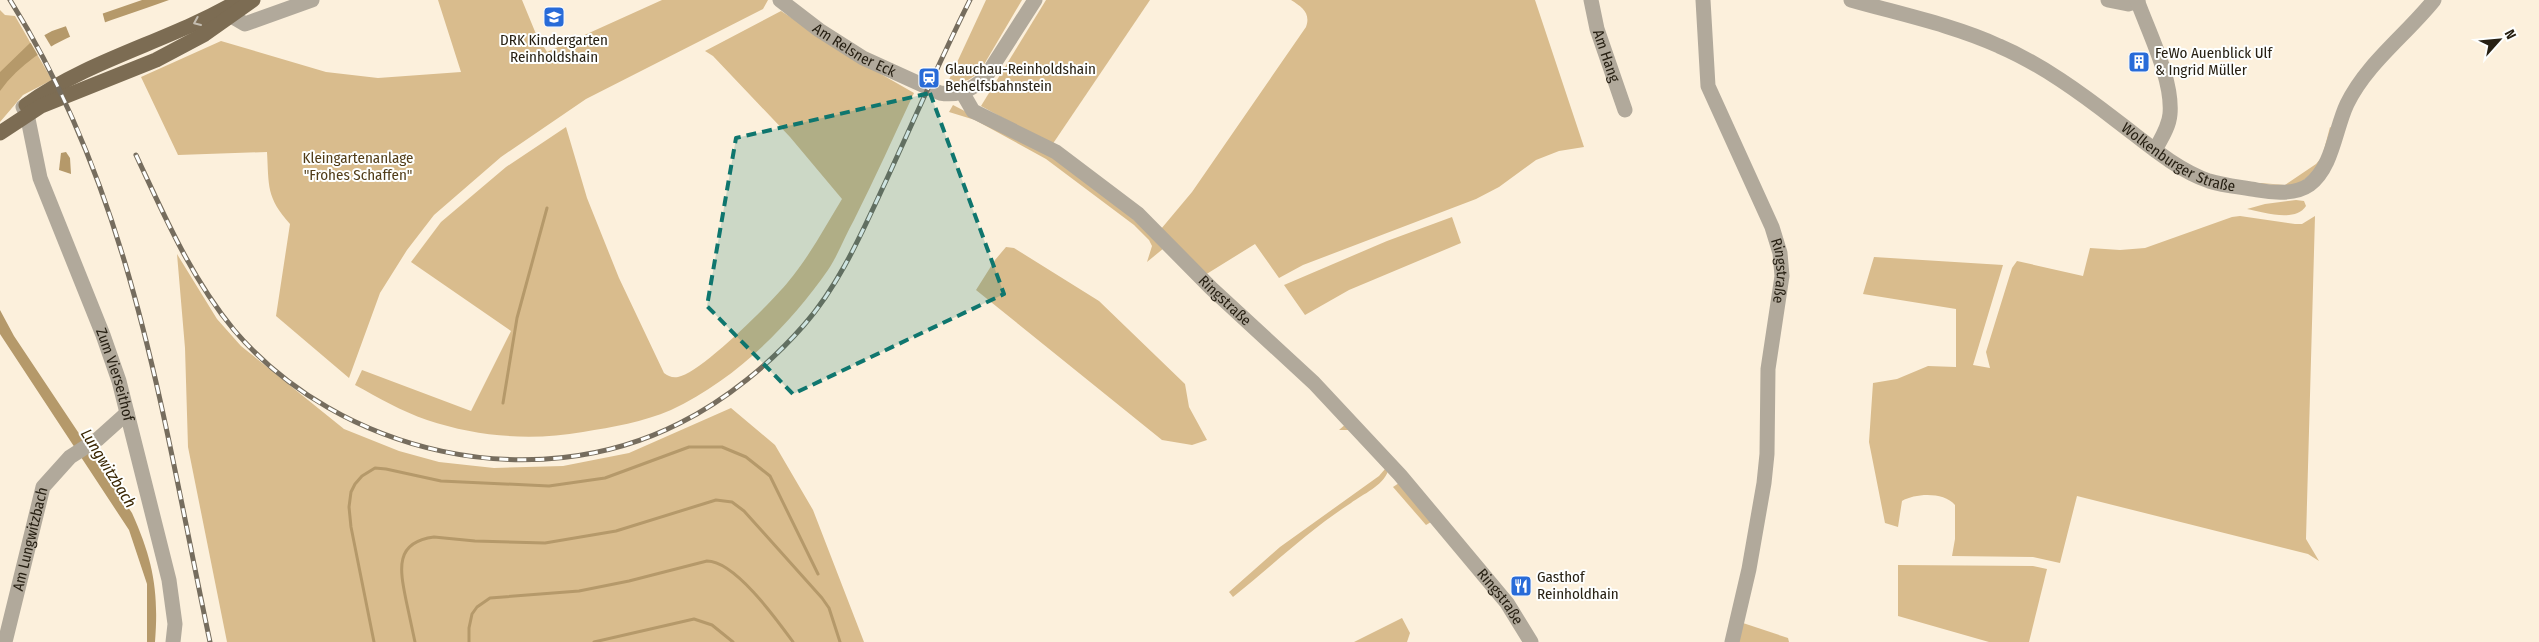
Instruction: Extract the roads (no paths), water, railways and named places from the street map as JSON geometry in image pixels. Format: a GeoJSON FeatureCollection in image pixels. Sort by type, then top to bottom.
{"type":"FeatureCollection","features":[{"type":"Feature","properties":{"kind":"main road"},"geometry":{"type":"LineString","coordinates":[[0,131],[68,78],[202,20],[240,0]]}},
{"type":"Feature","properties":{"kind":"main road"},"geometry":{"type":"LineString","coordinates":[[25,111],[156,60],[233,17],[253,0]]}},
{"type":"Feature","properties":{"kind":"street"},"geometry":{"type":"LineString","coordinates":[[233,17],[245,24],[312,0]]}},
{"type":"Feature","properties":{"kind":"street","name":"Am Relsner Eck"},"geometry":{"type":"LineString","coordinates":[[780,0],[819,30],[863,58],[940,93],[950,95],[962,92]]}},
{"type":"Feature","properties":{"kind":"street"},"geometry":{"type":"LineString","coordinates":[[962,92],[974,88],[985,78],[1035,0]]}},
{"type":"Feature","properties":{"kind":"street","name":"Am Hang"},"geometry":{"type":"LineString","coordinates":[[1591,0],[1597,29],[1625,110]]}},
{"type":"Feature","properties":{"kind":"street","name":"Ringstraße"},"geometry":{"type":"LineString","coordinates":[[1703,0],[1708,86],[1772,227],[1780,252],[1782,276],[1768,369],[1767,454],[1764,483],[1749,569],[1732,642]]}},
{"type":"Feature","properties":{"kind":"street","name":"Wolkenburger Straße"},"geometry":{"type":"LineString","coordinates":[[1851,0],[1999,45],[2039,66],[2108,113],[2156,150],[2200,176],[2225,185],[2283,192],[2306,187],[2317,178],[2325,164],[2344,112],[2360,81],[2434,0]]}},
{"type":"Feature","properties":{"kind":"street"},"geometry":{"type":"LineString","coordinates":[[2108,0],[2128,4],[2138,1],[2165,78],[2170,104],[2168,126],[2156,150]]}},
{"type":"Feature","properties":{"kind":"street","name":"Ringstraße"},"geometry":{"type":"LineString","coordinates":[[962,92],[973,111],[1056,152],[1091,177],[1151,226],[1204,282],[1314,383],[1377,448],[1506,603],[1531,642]]}},
{"type":"Feature","properties":{"kind":"street","name":"Zum Vierseithof"},"geometry":{"type":"LineString","coordinates":[[25,111],[40,178],[103,335],[127,413],[168,580],[175,624],[173,642]]}},
{"type":"Feature","properties":{"kind":"street","name":"Am Lungwitzbach"},"geometry":{"type":"LineString","coordinates":[[4,642],[43,488],[70,457],[98,439],[127,413]]}},
{"type":"Feature","properties":{"kind":"waterway"},"geometry":{"type":"LineString","coordinates":[[503,403],[517,318],[547,208]]}},
{"type":"Feature","properties":{"kind":"waterway"},"geometry":{"type":"LineString","coordinates":[[374,642],[351,527],[349,507],[351,492],[355,484],[362,476],[375,468],[441,481],[549,486],[605,478],[689,447],[722,447],[746,457],[770,476],[818,574]]}},
{"type":"Feature","properties":{"kind":"waterway"},"geometry":{"type":"LineString","coordinates":[[415,642],[402,578],[402,568],[406,551],[421,540],[434,537],[475,541],[545,543],[616,531],[716,500],[732,502],[744,511],[822,598],[829,608],[840,642]]}},
{"type":"Feature","properties":{"kind":"waterway"},"geometry":{"type":"LineString","coordinates":[[469,642],[472,614],[477,607],[490,598],[579,591],[629,581],[707,561],[718,564],[742,581],[766,607],[793,642]]}},
{"type":"Feature","properties":{"kind":"waterway"},"geometry":{"type":"LineString","coordinates":[[594,642],[694,619],[712,625],[733,642]]}},
{"type":"Feature","properties":{"kind":"railway"},"geometry":{"type":"LineString","coordinates":[[10,0],[52,75],[87,152],[115,231],[138,311],[158,393],[210,642]]}},
{"type":"Feature","properties":{"kind":"railway"},"geometry":{"type":"LineString","coordinates":[[136,155],[179,246],[204,289],[234,330],[278,373],[328,407],[383,434],[442,451],[502,459],[563,458],[623,446],[680,423],[697,414],[730,392],[762,367],[804,325],[829,292],[859,239],[970,0]]}},
{"type":"Feature","properties":{"kind":"place","name":"DRK Kindergarten Reinholdshain"},"geometry":{"type":"Point","coordinates":[554,17]}},
{"type":"Feature","properties":{"kind":"place","name":"FeWo Auenblick Ulf & Ingrid Müller"},"geometry":{"type":"Point","coordinates":[2139,62]}},
{"type":"Feature","properties":{"kind":"place","name":"Glauchau-Reinholdshain Behelfsbahnstein"},"geometry":{"type":"Point","coordinates":[929,78]}},
{"type":"Feature","properties":{"kind":"place","name":"Gasthof Reinholdhain"},"geometry":{"type":"Point","coordinates":[1521,586]}},
{"type":"Feature","properties":{"kind":"park label","name":"Kleingartenanlage \"Frohes Schaffen\""},"geometry":{"type":"Point","coordinates":[358,166]}},
{"type":"Feature","properties":{"kind":"water label","name":"Lungwitzbach"},"geometry":{"type":"Point","coordinates":[109,468]}}]}
